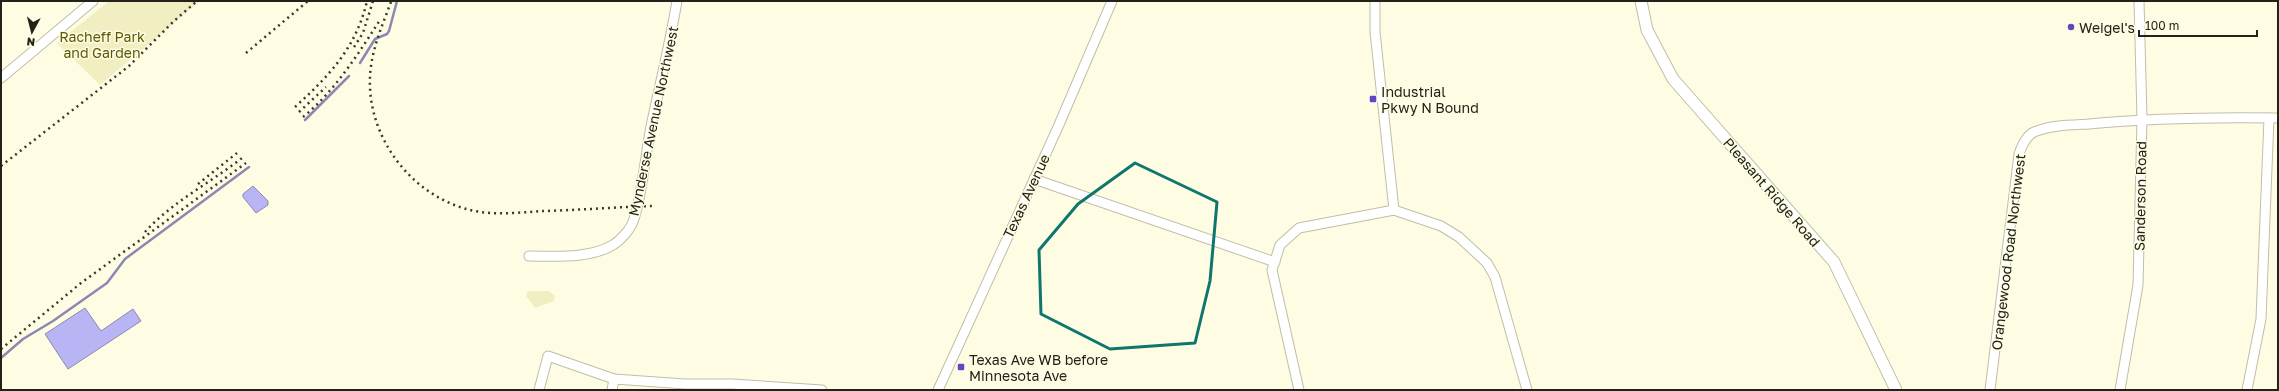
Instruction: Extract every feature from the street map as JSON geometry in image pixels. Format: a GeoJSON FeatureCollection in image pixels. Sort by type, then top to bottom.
{"type":"FeatureCollection","features":[{"type":"Feature","properties":{"kind":"main road","name":"Pleasant Ridge Road"},"geometry":{"type":"LineString","coordinates":[[1641,1],[1647,30],[1673,79],[1834,262],[1896,390]]}},
{"type":"Feature","properties":{"kind":"street"},"geometry":{"type":"LineString","coordinates":[[1,78],[92,1]]}},
{"type":"Feature","properties":{"kind":"street","name":"Mynderse Avenue Northwest"},"geometry":{"type":"LineString","coordinates":[[529,256],[583,255],[601,251],[624,236],[633,221],[652,126],[670,49],[677,1]]}},
{"type":"Feature","properties":{"kind":"street","name":"Texas Avenue"},"geometry":{"type":"LineString","coordinates":[[938,390],[1034,179],[1112,1]]}},
{"type":"Feature","properties":{"kind":"street"},"geometry":{"type":"LineString","coordinates":[[1375,1],[1375,32],[1394,210]]}},
{"type":"Feature","properties":{"kind":"street","name":"Sanderson Road"},"geometry":{"type":"LineString","coordinates":[[2120,390],[2138,285],[2142,119],[2139,1]]}},
{"type":"Feature","properties":{"kind":"street"},"geometry":{"type":"LineString","coordinates":[[2247,390],[2261,319],[2273,118]]}},
{"type":"Feature","properties":{"kind":"street","name":"Orangewood Road Northwest"},"geometry":{"type":"LineString","coordinates":[[1990,390],[2022,145],[2033,133],[2042,130],[2142,119],[2273,118]]}},
{"type":"Feature","properties":{"kind":"street"},"geometry":{"type":"LineString","coordinates":[[1034,179],[1275,262]]}},
{"type":"Feature","properties":{"kind":"street"},"geometry":{"type":"LineString","coordinates":[[1299,390],[1272,270],[1280,245],[1298,228],[1394,210],[1441,226],[1459,237],[1487,263],[1495,277],[1527,390]]}},
{"type":"Feature","properties":{"kind":"street"},"geometry":{"type":"LineString","coordinates":[[539,390],[548,356],[614,379],[685,387],[822,390]]}},
{"type":"Feature","properties":{"kind":"street"},"geometry":{"type":"LineString","coordinates":[[612,390],[614,379]]}},
{"type":"Feature","properties":{"kind":"highlighted area"},"geometry":{"type":"Polygon","coordinates":[[[1135,163],[1217,202],[1210,281],[1195,343],[1110,349],[1041,314],[1039,250],[1078,204],[1135,163]]]}},
{"type":"Feature","properties":{"kind":"green space","name":"Racheff Park and Garden"},"geometry":{"type":"Polygon","coordinates":[[[109,1],[200,1],[100,85],[57,43],[109,1]]]}},
{"type":"Feature","properties":{"kind":"green space"},"geometry":{"type":"Polygon","coordinates":[[[528,291],[549,291],[555,296],[554,301],[535,308],[526,296],[528,291]]]}},
{"type":"Feature","properties":{"kind":"shaded area"},"geometry":{"type":"Polygon","coordinates":[[[253,186],[268,201],[268,205],[256,213],[243,197],[243,194],[253,186]]]}},
{"type":"Feature","properties":{"kind":"shaded area"},"geometry":{"type":"Polygon","coordinates":[[[85,308],[101,331],[133,309],[141,321],[68,369],[45,334],[85,308]]]}},
{"type":"Feature","properties":{"kind":"waterway"},"geometry":{"type":"LineString","coordinates":[[360,63],[375,39],[387,34],[389,31],[397,1]]}},
{"type":"Feature","properties":{"kind":"waterway"},"geometry":{"type":"LineString","coordinates":[[305,120],[349,76]]}},
{"type":"Feature","properties":{"kind":"waterway"},"geometry":{"type":"LineString","coordinates":[[1,358],[23,339],[53,321],[107,283],[125,259],[249,167]]}},
{"type":"Feature","properties":{"kind":"railway"},"geometry":{"type":"LineString","coordinates":[[1,166],[129,66],[174,21],[197,1]]}},
{"type":"Feature","properties":{"kind":"railway"},"geometry":{"type":"LineString","coordinates":[[246,53],[308,1]]}},
{"type":"Feature","properties":{"kind":"railway"},"geometry":{"type":"LineString","coordinates":[[295,107],[319,84],[340,60],[356,33],[367,1]]}},
{"type":"Feature","properties":{"kind":"railway"},"geometry":{"type":"LineString","coordinates":[[354,47],[363,33],[373,1]]}},
{"type":"Feature","properties":{"kind":"railway"},"geometry":{"type":"LineString","coordinates":[[391,2],[372,58],[370,77],[371,101],[377,124],[387,145],[400,165],[417,182],[436,196],[458,206],[489,213],[653,206]]}},
{"type":"Feature","properties":{"kind":"railway"},"geometry":{"type":"LineString","coordinates":[[303,117],[315,107],[336,84],[380,20]]}},
{"type":"Feature","properties":{"kind":"railway"},"geometry":{"type":"LineString","coordinates":[[299,112],[326,87]]}},
{"type":"Feature","properties":{"kind":"railway"},"geometry":{"type":"LineString","coordinates":[[198,184],[237,153]]}},
{"type":"Feature","properties":{"kind":"railway"},"geometry":{"type":"LineString","coordinates":[[145,232],[167,211],[242,158]]}},
{"type":"Feature","properties":{"kind":"railway"},"geometry":{"type":"LineString","coordinates":[[1,349],[81,283],[246,163]]}},
{"type":"Feature","properties":{"kind":"place","name":"Weigel's"},"geometry":{"type":"Point","coordinates":[2071,27]}},
{"type":"Feature","properties":{"kind":"place","name":"Industrial Pkwy N Bound"},"geometry":{"type":"Point","coordinates":[1373,99]}},
{"type":"Feature","properties":{"kind":"place","name":"Texas Ave WB before Minnesota Ave"},"geometry":{"type":"Point","coordinates":[961,367]}}]}
